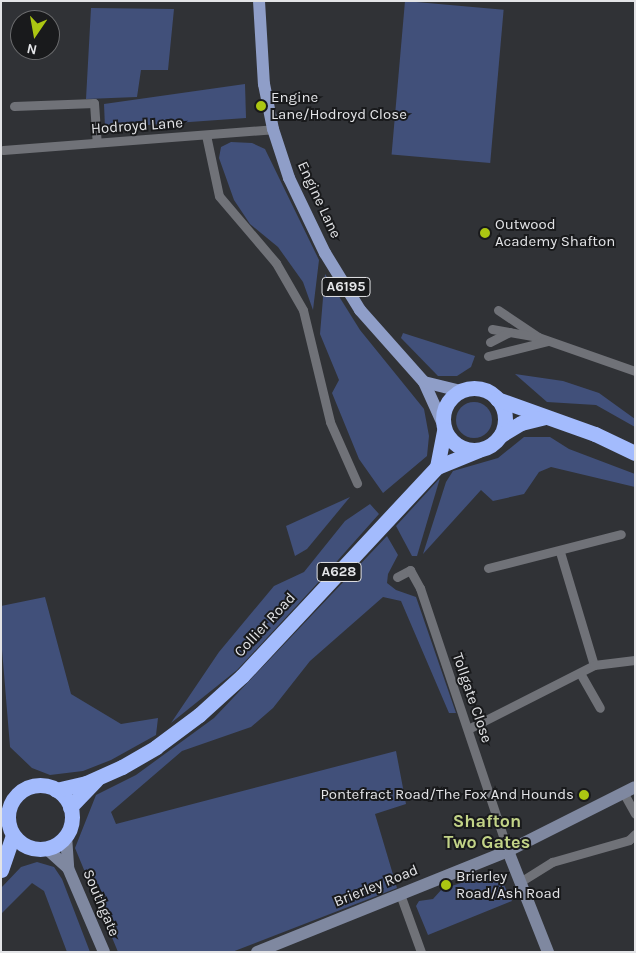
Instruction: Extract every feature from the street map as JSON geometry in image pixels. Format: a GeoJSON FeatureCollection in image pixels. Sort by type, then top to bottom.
{"type":"FeatureCollection","features":[{"type":"Feature","properties":{"kind":"highway"},"geometry":{"type":"LineString","coordinates":[[437,467],[445,408],[461,391],[479,389],[545,417],[595,434],[635,453]]}},
{"type":"Feature","properties":{"kind":"highway"},"geometry":{"type":"LineString","coordinates":[[497,398],[505,416],[501,435]]}},
{"type":"Feature","properties":{"kind":"highway","name":"A628"},"geometry":{"type":"LineString","coordinates":[[479,450],[492,445],[501,435],[521,423],[545,417]]}},
{"type":"Feature","properties":{"kind":"highway"},"geometry":{"type":"LineString","coordinates":[[443,427],[462,448],[479,450]]}},
{"type":"Feature","properties":{"kind":"highway","name":"Collier Road"},"geometry":{"type":"LineString","coordinates":[[56,790],[97,778],[156,747],[206,708],[248,668],[437,467],[479,450]]}},
{"type":"Feature","properties":{"kind":"highway","name":"Collier Road"},"geometry":{"type":"LineString","coordinates":[[70,807],[97,778]]}},
{"type":"Feature","properties":{"kind":"highway"},"geometry":{"type":"LineString","coordinates":[[3,867],[42,849],[66,836],[72,822],[70,807],[56,790],[40,785],[23,790],[16,796],[8,811],[13,835],[19,842],[42,849]]}},
{"type":"Feature","properties":{"kind":"highway"},"geometry":{"type":"LineString","coordinates":[[3,867],[13,835]]}},
{"type":"Feature","properties":{"kind":"main road","name":"Engine Lane"},"geometry":{"type":"LineString","coordinates":[[259,1],[264,84],[273,129],[289,178],[325,253],[360,310],[424,382],[443,427]]}},
{"type":"Feature","properties":{"kind":"main road"},"geometry":{"type":"LineString","coordinates":[[424,382],[461,391]]}},
{"type":"Feature","properties":{"kind":"street"},"geometry":{"type":"LineString","coordinates":[[14,106],[94,103],[97,142]]}},
{"type":"Feature","properties":{"kind":"street","name":"Hodroyd Lane"},"geometry":{"type":"LineString","coordinates":[[3,150],[273,129]]}},
{"type":"Feature","properties":{"kind":"street"},"geometry":{"type":"LineString","coordinates":[[206,135],[220,196],[276,262],[303,310],[330,422],[357,483]]}},
{"type":"Feature","properties":{"kind":"street"},"geometry":{"type":"LineString","coordinates":[[495,319],[510,332],[538,337]]}},
{"type":"Feature","properties":{"kind":"street"},"geometry":{"type":"LineString","coordinates":[[495,319],[548,341],[635,370]]}},
{"type":"Feature","properties":{"kind":"street"},"geometry":{"type":"LineString","coordinates":[[495,319],[538,337]]}},
{"type":"Feature","properties":{"kind":"street"},"geometry":{"type":"LineString","coordinates":[[490,342],[510,332]]}},
{"type":"Feature","properties":{"kind":"street"},"geometry":{"type":"LineString","coordinates":[[488,356],[548,341]]}},
{"type":"Feature","properties":{"kind":"street"},"geometry":{"type":"LineString","coordinates":[[488,568],[560,552],[621,534]]}},
{"type":"Feature","properties":{"kind":"street"},"geometry":{"type":"LineString","coordinates":[[560,552],[594,665]]}},
{"type":"Feature","properties":{"kind":"street","name":"Tollgate Close"},"geometry":{"type":"LineString","coordinates":[[397,577],[410,570],[420,588],[508,851]]}},
{"type":"Feature","properties":{"kind":"street"},"geometry":{"type":"LineString","coordinates":[[468,729],[594,665],[635,660]]}},
{"type":"Feature","properties":{"kind":"street"},"geometry":{"type":"LineString","coordinates":[[580,673],[600,708]]}},
{"type":"Feature","properties":{"kind":"street"},"geometry":{"type":"LineString","coordinates":[[629,789],[635,814]]}},
{"type":"Feature","properties":{"kind":"street","name":"Brierley Road"},"geometry":{"type":"LineString","coordinates":[[257,952],[508,851],[629,789]]}},
{"type":"Feature","properties":{"kind":"street"},"geometry":{"type":"LineString","coordinates":[[520,882],[552,862],[629,840],[635,834]]}},
{"type":"Feature","properties":{"kind":"street","name":"Southgate"},"geometry":{"type":"LineString","coordinates":[[66,836],[68,868],[104,952]]}},
{"type":"Feature","properties":{"kind":"street","name":"Southgate"},"geometry":{"type":"LineString","coordinates":[[42,849],[68,868]]}},
{"type":"Feature","properties":{"kind":"street"},"geometry":{"type":"LineString","coordinates":[[508,851],[548,952]]}},
{"type":"Feature","properties":{"kind":"street"},"geometry":{"type":"LineString","coordinates":[[400,894],[422,952]]}},
{"type":"Feature","properties":{"kind":"shaded area"},"geometry":{"type":"Polygon","coordinates":[[[405,1],[504,10],[490,163],[392,154],[405,1]]]}},
{"type":"Feature","properties":{"kind":"shaded area"},"geometry":{"type":"Polygon","coordinates":[[[91,8],[174,9],[168,70],[141,70],[137,97],[86,99],[91,8]]]}},
{"type":"Feature","properties":{"kind":"shaded area"},"geometry":{"type":"Polygon","coordinates":[[[245,84],[246,118],[105,128],[104,104],[245,84]]]}},
{"type":"Feature","properties":{"kind":"shaded area"},"geometry":{"type":"Polygon","coordinates":[[[231,142],[252,143],[265,149],[319,260],[313,310],[303,282],[278,247],[250,224],[234,200],[219,158],[221,147],[231,142]]]}},
{"type":"Feature","properties":{"kind":"shaded area"},"geometry":{"type":"Polygon","coordinates":[[[325,274],[360,330],[424,409],[429,436],[427,456],[383,493],[359,459],[332,393],[339,380],[320,334],[325,274]]]}},
{"type":"Feature","properties":{"kind":"shaded area"},"geometry":{"type":"Polygon","coordinates":[[[403,333],[475,356],[471,367],[457,376],[438,376],[401,338],[403,333]]]}},
{"type":"Feature","properties":{"kind":"shaded area"},"geometry":{"type":"Polygon","coordinates":[[[515,374],[563,381],[599,393],[635,419],[635,427],[596,405],[547,402],[515,374]]]}},
{"type":"Feature","properties":{"kind":"shaded area"},"geometry":{"type":"Polygon","coordinates":[[[474,402],[481,403],[487,407],[491,413],[491,427],[487,433],[481,437],[474,438],[467,437],[461,433],[457,427],[456,420],[457,413],[461,407],[467,403],[474,402]]]}},
{"type":"Feature","properties":{"kind":"shaded area"},"geometry":{"type":"Polygon","coordinates":[[[524,437],[550,437],[569,449],[635,474],[635,487],[551,467],[539,472],[524,494],[493,501],[481,490],[423,554],[446,482],[453,471],[498,458],[524,437]]]}},
{"type":"Feature","properties":{"kind":"shaded area"},"geometry":{"type":"Polygon","coordinates":[[[440,478],[417,556],[412,556],[396,526],[440,478]]]}},
{"type":"Feature","properties":{"kind":"shaded area"},"geometry":{"type":"Polygon","coordinates":[[[350,497],[307,549],[295,556],[286,526],[350,497]]]}},
{"type":"Feature","properties":{"kind":"shaded area"},"geometry":{"type":"Polygon","coordinates":[[[370,504],[379,514],[314,587],[237,670],[171,723],[219,652],[274,586],[304,572],[345,521],[370,504]]]}},
{"type":"Feature","properties":{"kind":"shaded area"},"geometry":{"type":"Polygon","coordinates":[[[387,536],[398,555],[388,574],[387,583],[396,590],[416,597],[456,713],[449,713],[401,601],[383,597],[310,661],[273,708],[251,727],[182,751],[111,812],[116,824],[396,751],[406,804],[375,814],[397,888],[232,952],[118,952],[75,848],[96,795],[136,775],[214,718],[387,536]]]}},
{"type":"Feature","properties":{"kind":"shaded area"},"geometry":{"type":"Polygon","coordinates":[[[45,597],[71,694],[121,724],[158,718],[156,735],[111,760],[83,771],[50,775],[32,768],[10,747],[1,637],[1,606],[45,597]]]}},
{"type":"Feature","properties":{"kind":"shaded area"},"geometry":{"type":"Polygon","coordinates":[[[37,862],[54,867],[62,879],[90,952],[67,952],[44,891],[32,883],[1,914],[1,888],[21,867],[37,862]]]}},
{"type":"Feature","properties":{"kind":"shaded area"},"geometry":{"type":"Polygon","coordinates":[[[493,873],[499,875],[512,901],[428,935],[416,906],[419,901],[433,899],[442,889],[493,873]]]}},
{"type":"Feature","properties":{"kind":"place","name":"Engine Lane/Hodroyd Close"},"geometry":{"type":"Point","coordinates":[261,106]}},
{"type":"Feature","properties":{"kind":"place","name":"Outwood Academy Shafton"},"geometry":{"type":"Point","coordinates":[485,233]}},
{"type":"Feature","properties":{"kind":"place","name":"Pontefract Road/The Fox And Hounds"},"geometry":{"type":"Point","coordinates":[584,795]}},
{"type":"Feature","properties":{"kind":"place","name":"Brierley Road/Ash Road"},"geometry":{"type":"Point","coordinates":[446,885]}},
{"type":"Feature","properties":{"kind":"district","name":"Shafton Two Gates"},"geometry":{"type":"Point","coordinates":[487,832]}}]}
